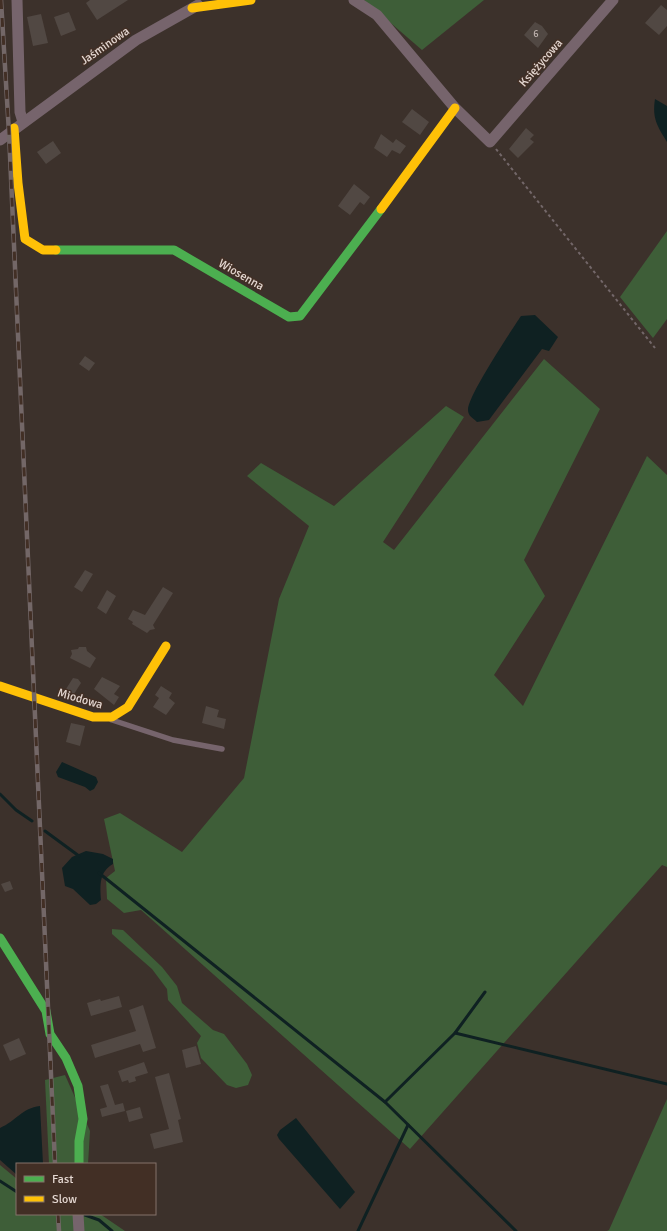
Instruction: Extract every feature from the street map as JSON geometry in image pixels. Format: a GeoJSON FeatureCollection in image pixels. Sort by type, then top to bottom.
{"type":"FeatureCollection","features":[{"type":"Feature","properties":{"kind":"street"},"geometry":{"type":"LineString","coordinates":[[17,0],[20,112],[19,125]]}},
{"type":"Feature","properties":{"kind":"street","name":"Jaśminowa"},"geometry":{"type":"LineString","coordinates":[[0,140],[136,40],[207,0]]}},
{"type":"Feature","properties":{"kind":"street"},"geometry":{"type":"LineString","coordinates":[[192,8],[251,0]]}},
{"type":"Feature","properties":{"kind":"street"},"geometry":{"type":"LineString","coordinates":[[354,0],[377,15],[455,108],[490,142]]}},
{"type":"Feature","properties":{"kind":"street","name":"Księżycowa"},"geometry":{"type":"LineString","coordinates":[[490,142],[612,0]]}},
{"type":"Feature","properties":{"kind":"street","name":"Wiosenna"},"geometry":{"type":"LineString","coordinates":[[19,125],[18,183],[25,239],[43,250],[174,250],[289,317],[300,316],[455,108]]}},
{"type":"Feature","properties":{"kind":"street","name":"Miodowa"},"geometry":{"type":"LineString","coordinates":[[0,686],[93,717],[109,719],[122,713],[128,707],[166,646]]}},
{"type":"Feature","properties":{"kind":"street"},"geometry":{"type":"LineString","coordinates":[[0,938],[46,1011],[50,1034],[66,1058],[78,1086],[83,1119],[79,1163]]}},
{"type":"Feature","properties":{"kind":"street"},"geometry":{"type":"LineString","coordinates":[[78,1215],[79,1231]]}},
{"type":"Feature","properties":{"kind":"lane"},"geometry":{"type":"LineString","coordinates":[[109,719],[173,740],[222,749]]}},
{"type":"Feature","properties":{"kind":"path"},"geometry":{"type":"LineString","coordinates":[[490,142],[655,348]]}},
{"type":"Feature","properties":{"kind":"green space"},"geometry":{"type":"Polygon","coordinates":[[[364,0],[484,0],[422,50],[364,0]]]}},
{"type":"Feature","properties":{"kind":"green space"},"geometry":{"type":"Polygon","coordinates":[[[667,231],[667,319],[653,338],[620,297],[667,231]]]}},
{"type":"Feature","properties":{"kind":"green space"},"geometry":{"type":"Polygon","coordinates":[[[544,359],[600,409],[524,560],[545,596],[494,675],[523,706],[647,456],[667,475],[667,867],[662,865],[410,1149],[141,910],[124,913],[107,899],[106,878],[115,871],[104,819],[120,813],[182,852],[244,778],[279,599],[309,526],[247,476],[261,463],[334,506],[446,406],[464,417],[383,542],[394,550],[544,359]]]}},
{"type":"Feature","properties":{"kind":"green space"},"geometry":{"type":"Polygon","coordinates":[[[112,929],[123,930],[162,967],[177,986],[182,1003],[213,1030],[224,1034],[247,1064],[252,1075],[248,1085],[236,1088],[227,1085],[201,1058],[197,1043],[201,1036],[168,1000],[167,989],[152,969],[112,934],[112,929]]]}},
{"type":"Feature","properties":{"kind":"green space"},"geometry":{"type":"Polygon","coordinates":[[[65,1075],[90,1131],[88,1163],[49,1163],[45,1080],[65,1075]]]}},
{"type":"Feature","properties":{"kind":"green space"},"geometry":{"type":"Polygon","coordinates":[[[667,1099],[667,1231],[607,1231],[609,1230],[667,1099]]]}},
{"type":"Feature","properties":{"kind":"green space"},"geometry":{"type":"Polygon","coordinates":[[[0,1165],[16,1178],[16,1215],[101,1215],[125,1231],[0,1231],[0,1165]]]}},
{"type":"Feature","properties":{"kind":"shaded area"},"geometry":{"type":"Polygon","coordinates":[[[655,99],[667,106],[667,142],[656,122],[654,111],[655,99]]]}},
{"type":"Feature","properties":{"kind":"shaded area"},"geometry":{"type":"Polygon","coordinates":[[[535,315],[558,337],[549,351],[542,349],[489,420],[477,422],[468,412],[474,392],[521,316],[535,315]]]}},
{"type":"Feature","properties":{"kind":"shaded area"},"geometry":{"type":"Polygon","coordinates":[[[62,762],[96,777],[98,782],[94,789],[90,791],[85,787],[58,777],[56,772],[62,762]]]}},
{"type":"Feature","properties":{"kind":"shaded area"},"geometry":{"type":"Polygon","coordinates":[[[86,851],[103,854],[113,859],[113,864],[108,867],[101,879],[101,900],[96,904],[90,905],[73,889],[65,886],[62,868],[72,857],[86,851]]]}},
{"type":"Feature","properties":{"kind":"shaded area"},"geometry":{"type":"Polygon","coordinates":[[[40,1106],[43,1163],[16,1163],[16,1174],[0,1160],[0,1128],[28,1109],[40,1106]]]}},
{"type":"Feature","properties":{"kind":"shaded area"},"geometry":{"type":"Polygon","coordinates":[[[296,1118],[355,1192],[340,1209],[277,1135],[280,1130],[296,1118]]]}},
{"type":"Feature","properties":{"kind":"building"},"geometry":{"type":"Polygon","coordinates":[[[90,0],[128,0],[97,20],[86,3],[90,0]]]}},
{"type":"Feature","properties":{"kind":"building"},"geometry":{"type":"Polygon","coordinates":[[[661,5],[667,10],[667,26],[659,35],[645,23],[661,5]]]}},
{"type":"Feature","properties":{"kind":"building"},"geometry":{"type":"Polygon","coordinates":[[[69,12],[76,30],[61,36],[54,17],[69,12]]]}},
{"type":"Feature","properties":{"kind":"building"},"geometry":{"type":"Polygon","coordinates":[[[41,14],[48,43],[33,46],[27,17],[41,14]]]}},
{"type":"Feature","properties":{"kind":"building"},"geometry":{"type":"Polygon","coordinates":[[[535,22],[542,26],[548,34],[538,48],[524,35],[535,22]]]}},
{"type":"Feature","properties":{"kind":"building"},"geometry":{"type":"Polygon","coordinates":[[[412,109],[429,122],[420,135],[402,122],[412,109]]]}},
{"type":"Feature","properties":{"kind":"building"},"geometry":{"type":"Polygon","coordinates":[[[526,128],[534,135],[530,139],[534,142],[518,158],[509,149],[526,128]]]}},
{"type":"Feature","properties":{"kind":"building"},"geometry":{"type":"Polygon","coordinates":[[[381,134],[393,143],[396,139],[406,146],[400,154],[392,150],[387,157],[374,148],[381,134]]]}},
{"type":"Feature","properties":{"kind":"building"},"geometry":{"type":"Polygon","coordinates":[[[53,141],[61,153],[46,164],[37,152],[53,141]]]}},
{"type":"Feature","properties":{"kind":"building"},"geometry":{"type":"Polygon","coordinates":[[[354,184],[370,197],[364,205],[360,202],[350,215],[338,206],[354,184]]]}},
{"type":"Feature","properties":{"kind":"building"},"geometry":{"type":"Polygon","coordinates":[[[85,356],[95,363],[89,371],[79,364],[85,356]]]}},
{"type":"Feature","properties":{"kind":"building"},"geometry":{"type":"Polygon","coordinates":[[[85,570],[93,574],[82,592],[74,587],[85,570]]]}},
{"type":"Feature","properties":{"kind":"building"},"geometry":{"type":"Polygon","coordinates":[[[163,587],[173,593],[153,625],[155,629],[150,630],[147,633],[132,624],[133,622],[128,619],[133,610],[145,615],[163,587]]]}},
{"type":"Feature","properties":{"kind":"building"},"geometry":{"type":"Polygon","coordinates":[[[107,590],[116,596],[106,614],[97,608],[107,590]]]}},
{"type":"Feature","properties":{"kind":"building"},"geometry":{"type":"Polygon","coordinates":[[[79,647],[86,647],[87,651],[96,658],[90,668],[70,658],[72,654],[71,650],[78,649],[79,647]]]}},
{"type":"Feature","properties":{"kind":"building"},"geometry":{"type":"Polygon","coordinates":[[[102,677],[120,686],[114,694],[119,697],[114,705],[94,689],[102,677]]]}},
{"type":"Feature","properties":{"kind":"building"},"geometry":{"type":"Polygon","coordinates":[[[73,678],[78,679],[81,683],[74,694],[66,689],[73,678]]]}},
{"type":"Feature","properties":{"kind":"building"},"geometry":{"type":"Polygon","coordinates":[[[161,686],[172,693],[169,698],[175,703],[166,715],[153,707],[159,698],[155,695],[161,686]]]}},
{"type":"Feature","properties":{"kind":"building"},"geometry":{"type":"Polygon","coordinates":[[[206,706],[219,710],[217,717],[226,719],[224,729],[202,723],[206,706]]]}},
{"type":"Feature","properties":{"kind":"building"},"geometry":{"type":"Polygon","coordinates":[[[71,723],[85,726],[80,746],[66,742],[71,723]]]}},
{"type":"Feature","properties":{"kind":"building"},"geometry":{"type":"Polygon","coordinates":[[[10,881],[13,889],[5,892],[1,884],[10,881]]]}},
{"type":"Feature","properties":{"kind":"building"},"geometry":{"type":"Polygon","coordinates":[[[119,996],[122,1007],[91,1016],[87,1003],[119,996]]]}},
{"type":"Feature","properties":{"kind":"building"},"geometry":{"type":"Polygon","coordinates":[[[143,1005],[156,1048],[143,1052],[140,1044],[95,1058],[91,1045],[136,1031],[129,1010],[143,1005]]]}},
{"type":"Feature","properties":{"kind":"building"},"geometry":{"type":"Polygon","coordinates":[[[19,1038],[26,1054],[10,1061],[3,1045],[19,1038]]]}},
{"type":"Feature","properties":{"kind":"building"},"geometry":{"type":"Polygon","coordinates":[[[196,1046],[201,1064],[186,1068],[182,1050],[196,1046]]]}},
{"type":"Feature","properties":{"kind":"building"},"geometry":{"type":"Polygon","coordinates":[[[144,1062],[148,1073],[135,1077],[136,1081],[129,1083],[128,1080],[122,1082],[118,1071],[144,1062]]]}},
{"type":"Feature","properties":{"kind":"building"},"geometry":{"type":"Polygon","coordinates":[[[169,1073],[181,1119],[178,1120],[183,1142],[154,1149],[150,1134],[169,1129],[155,1077],[169,1073]]]}},
{"type":"Feature","properties":{"kind":"building"},"geometry":{"type":"Polygon","coordinates":[[[108,1084],[115,1105],[123,1103],[125,1111],[102,1117],[100,1109],[107,1107],[100,1086],[108,1084]]]}},
{"type":"Feature","properties":{"kind":"building"},"geometry":{"type":"Polygon","coordinates":[[[140,1107],[143,1118],[129,1122],[126,1111],[140,1107]]]}},
{"type":"Feature","properties":{"kind":"waterway"},"geometry":{"type":"LineString","coordinates":[[0,794],[16,810],[32,821]]}},
{"type":"Feature","properties":{"kind":"waterway"},"geometry":{"type":"LineString","coordinates":[[45,831],[79,856]]}},
{"type":"Feature","properties":{"kind":"waterway"},"geometry":{"type":"LineString","coordinates":[[99,873],[385,1102],[516,1231]]}},
{"type":"Feature","properties":{"kind":"waterway"},"geometry":{"type":"LineString","coordinates":[[385,1102],[455,1033],[485,992]]}},
{"type":"Feature","properties":{"kind":"waterway"},"geometry":{"type":"LineString","coordinates":[[455,1033],[667,1084]]}},
{"type":"Feature","properties":{"kind":"waterway"},"geometry":{"type":"LineString","coordinates":[[358,1231],[408,1125]]}},
{"type":"Feature","properties":{"kind":"waterway"},"geometry":{"type":"LineString","coordinates":[[0,1181],[16,1191]]}},
{"type":"Feature","properties":{"kind":"waterway"},"geometry":{"type":"LineString","coordinates":[[85,1215],[99,1220],[112,1231]]}},
{"type":"Feature","properties":{"kind":"railway"},"geometry":{"type":"LineString","coordinates":[[1,0],[9,133],[55,1163]]}},
{"type":"Feature","properties":{"kind":"railway"},"geometry":{"type":"LineString","coordinates":[[58,1215],[59,1231]]}},
{"type":"Feature","properties":{"kind":"traffic: fast"},"geometry":{"type":"LineString","coordinates":[[56,250],[174,250],[289,317],[300,316],[381,209]]}},
{"type":"Feature","properties":{"kind":"traffic: fast"},"geometry":{"type":"LineString","coordinates":[[0,938],[46,1011],[50,1034],[66,1058],[78,1086],[83,1119],[79,1141],[79,1163]]}},
{"type":"Feature","properties":{"kind":"traffic: slow"},"geometry":{"type":"LineString","coordinates":[[192,8],[251,0]]}},
{"type":"Feature","properties":{"kind":"traffic: slow"},"geometry":{"type":"LineString","coordinates":[[381,209],[455,108]]}},
{"type":"Feature","properties":{"kind":"traffic: slow"},"geometry":{"type":"LineString","coordinates":[[14,128],[18,183],[25,239],[43,250],[56,250]]}},
{"type":"Feature","properties":{"kind":"traffic: slow"},"geometry":{"type":"LineString","coordinates":[[0,686],[93,717],[112,717],[128,707],[166,646]]}}]}
